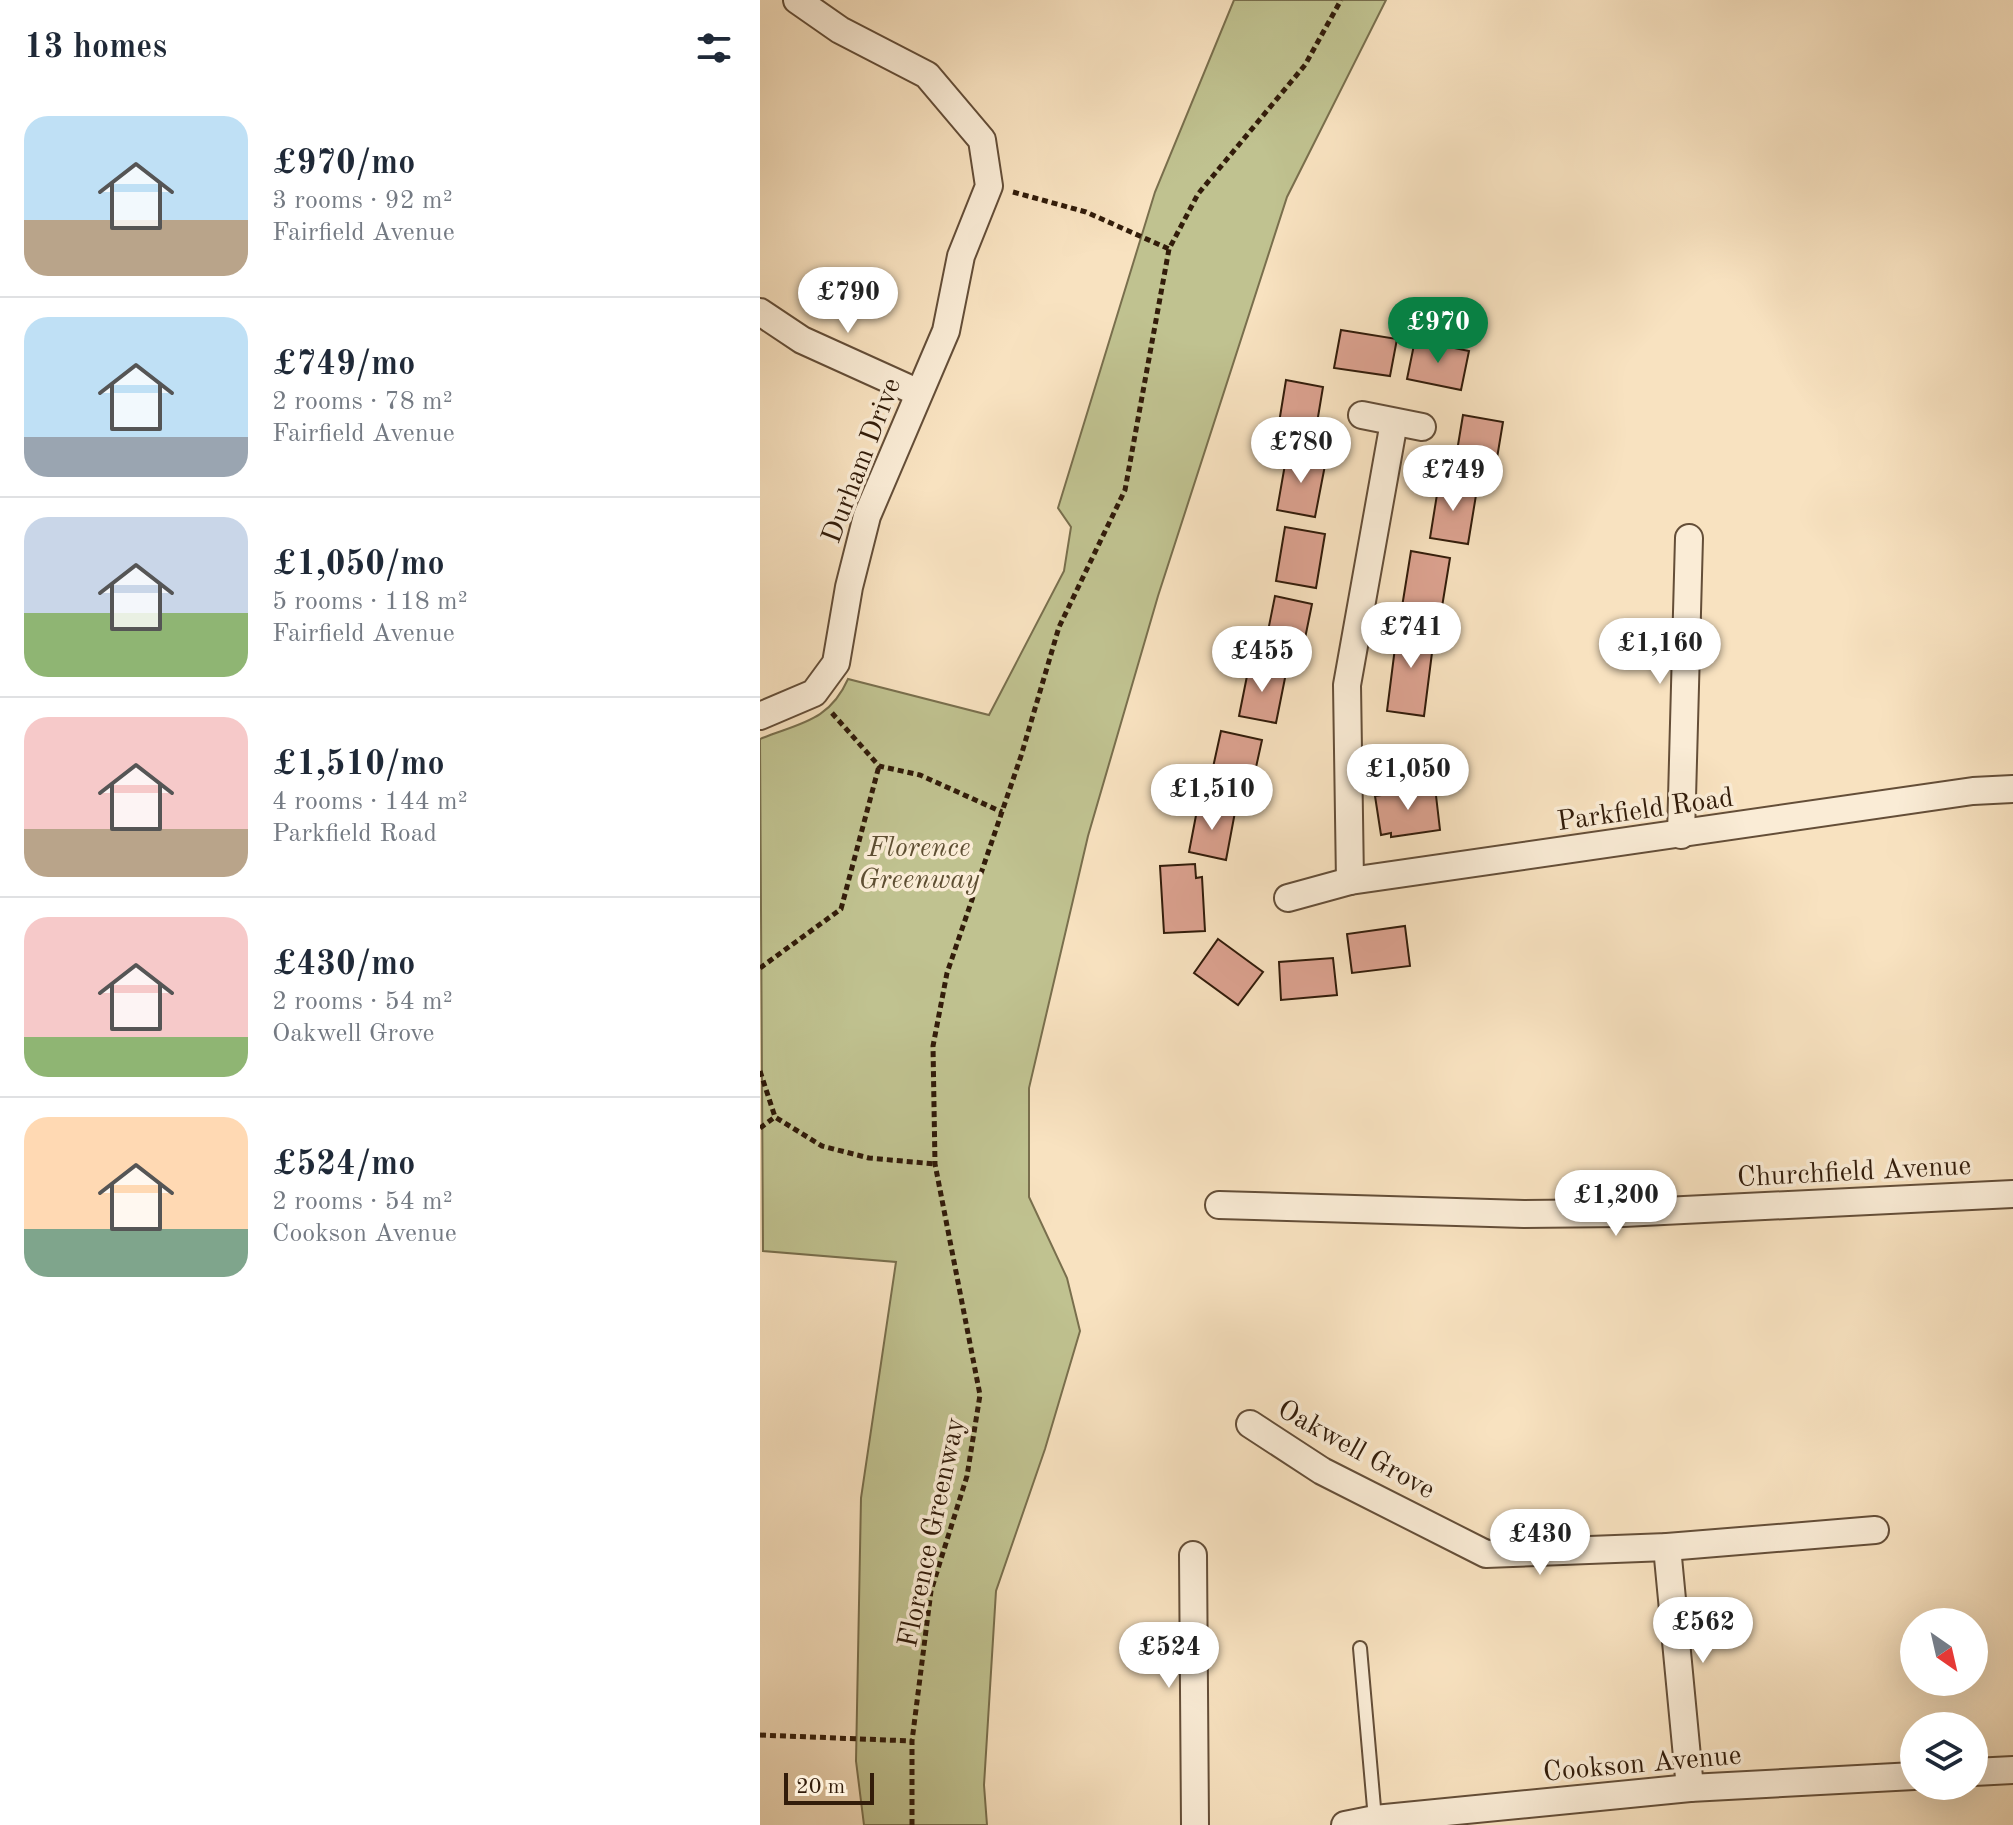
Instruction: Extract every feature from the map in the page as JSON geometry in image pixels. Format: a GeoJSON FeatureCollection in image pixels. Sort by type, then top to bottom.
{"type":"FeatureCollection","features":[{"type":"Feature","properties":{"kind":"street"},"geometry":{"type":"LineString","coordinates":[[797,0],[840,30],[927,75],[982,140],[989,186]]}},
{"type":"Feature","properties":{"kind":"street","name":"Durham Drive"},"geometry":{"type":"LineString","coordinates":[[814,693],[836,663],[849,587],[867,516],[946,331],[961,256],[989,186]]}},
{"type":"Feature","properties":{"kind":"street"},"geometry":{"type":"LineString","coordinates":[[760,312],[802,340],[919,393]]}},
{"type":"Feature","properties":{"kind":"street"},"geometry":{"type":"LineString","coordinates":[[1362,415],[1422,427]]}},
{"type":"Feature","properties":{"kind":"street"},"geometry":{"type":"LineString","coordinates":[[1350,881],[1347,685],[1394,422]]}},
{"type":"Feature","properties":{"kind":"street"},"geometry":{"type":"LineString","coordinates":[[1681,835],[1689,538]]}},
{"type":"Feature","properties":{"kind":"street"},"geometry":{"type":"LineString","coordinates":[[760,716],[814,693]]}},
{"type":"Feature","properties":{"kind":"street","name":"Parkfield Road"},"geometry":{"type":"LineString","coordinates":[[1288,898],[1350,881],[1973,791],[2013,789]]}},
{"type":"Feature","properties":{"kind":"street","name":"Churchfield Avenue"},"geometry":{"type":"LineString","coordinates":[[1219,1205],[1524,1214],[1623,1213],[2013,1194]]}},
{"type":"Feature","properties":{"kind":"street","name":"Oakwell Grove"},"geometry":{"type":"LineString","coordinates":[[1250,1424],[1322,1471],[1486,1554],[1667,1547],[1875,1530]]}},
{"type":"Feature","properties":{"kind":"street"},"geometry":{"type":"LineString","coordinates":[[1667,1547],[1690,1788]]}},
{"type":"Feature","properties":{"kind":"street"},"geometry":{"type":"LineString","coordinates":[[1193,1555],[1195,1825]]}},
{"type":"Feature","properties":{"kind":"street"},"geometry":{"type":"LineString","coordinates":[[1988,1771],[2013,1770]]}},
{"type":"Feature","properties":{"kind":"street","name":"Cookson Avenue"},"geometry":{"type":"LineString","coordinates":[[1345,1825],[1375,1819],[1690,1788],[1900,1777]]}},
{"type":"Feature","properties":{"kind":"lane"},"geometry":{"type":"LineString","coordinates":[[1360,1648],[1375,1819]]}},
{"type":"Feature","properties":{"kind":"path","name":"Florence Greenway"},"geometry":{"type":"LineString","coordinates":[[912,1825],[912,1741],[931,1591],[967,1476],[980,1395],[935,1164],[933,1046],[947,973],[1002,812],[1059,627],[1125,490],[1169,249],[1198,194],[1305,65],[1341,0]]}},
{"type":"Feature","properties":{"kind":"path"},"geometry":{"type":"LineString","coordinates":[[989,186],[1086,212],[1169,249]]}},
{"type":"Feature","properties":{"kind":"path"},"geometry":{"type":"LineString","coordinates":[[814,693],[879,766],[920,775],[1002,812]]}},
{"type":"Feature","properties":{"kind":"path"},"geometry":{"type":"LineString","coordinates":[[760,968],[841,909],[879,766]]}},
{"type":"Feature","properties":{"kind":"path"},"geometry":{"type":"LineString","coordinates":[[760,1071],[775,1117],[822,1146],[869,1158],[935,1164]]}},
{"type":"Feature","properties":{"kind":"path"},"geometry":{"type":"LineString","coordinates":[[760,1128],[775,1117]]}},
{"type":"Feature","properties":{"kind":"path"},"geometry":{"type":"LineString","coordinates":[[760,1735],[912,1741]]}},
{"type":"Feature","properties":{"kind":"green space","name":"Florence Greenway"},"geometry":{"type":"Polygon","coordinates":[[[1234,0],[1386,0],[1287,197],[1158,596],[1088,836],[1029,1088],[1029,1197],[1067,1278],[1080,1331],[1045,1449],[996,1591],[984,1785],[987,1825],[864,1825],[856,1761],[861,1498],[896,1262],[763,1251],[760,739],[822,713],[832,704],[848,679],[989,715],[1064,571],[1071,527],[1058,508],[1155,192],[1234,0]]]}},
{"type":"Feature","properties":{"kind":"building"},"geometry":{"type":"Polygon","coordinates":[[[1341,330],[1397,339],[1390,376],[1334,368],[1341,330]]]}},
{"type":"Feature","properties":{"kind":"building"},"geometry":{"type":"Polygon","coordinates":[[[1415,340],[1469,351],[1461,390],[1407,379],[1415,340]]]}},
{"type":"Feature","properties":{"kind":"building"},"geometry":{"type":"Polygon","coordinates":[[[1286,380],[1323,387],[1314,441],[1277,435],[1286,380]]]}},
{"type":"Feature","properties":{"kind":"building"},"geometry":{"type":"Polygon","coordinates":[[[1463,415],[1503,422],[1494,476],[1454,469],[1463,415]]]}},
{"type":"Feature","properties":{"kind":"building"},"geometry":{"type":"Polygon","coordinates":[[[1287,453],[1326,460],[1315,517],[1277,510],[1287,453]]]}},
{"type":"Feature","properties":{"kind":"building"},"geometry":{"type":"Polygon","coordinates":[[[1439,482],[1477,489],[1468,544],[1430,538],[1439,482]]]}},
{"type":"Feature","properties":{"kind":"building"},"geometry":{"type":"Polygon","coordinates":[[[1285,527],[1325,534],[1316,588],[1276,581],[1285,527]]]}},
{"type":"Feature","properties":{"kind":"building"},"geometry":{"type":"Polygon","coordinates":[[[1411,551],[1450,558],[1441,613],[1402,607],[1411,551]]]}},
{"type":"Feature","properties":{"kind":"building"},"geometry":{"type":"Polygon","coordinates":[[[1275,596],[1312,604],[1301,658],[1264,651],[1275,596]]]}},
{"type":"Feature","properties":{"kind":"building"},"geometry":{"type":"Polygon","coordinates":[[[1398,624],[1435,629],[1424,716],[1387,711],[1398,624]]]}},
{"type":"Feature","properties":{"kind":"building"},"geometry":{"type":"Polygon","coordinates":[[[1249,666],[1286,673],[1276,723],[1239,716],[1249,666]]]}},
{"type":"Feature","properties":{"kind":"building"},"geometry":{"type":"Polygon","coordinates":[[[1221,731],[1262,740],[1251,790],[1210,781],[1221,731]]]}},
{"type":"Feature","properties":{"kind":"building"},"geometry":{"type":"Polygon","coordinates":[[[1435,787],[1440,830],[1391,837],[1391,833],[1381,835],[1375,796],[1435,787]]]}},
{"type":"Feature","properties":{"kind":"building"},"geometry":{"type":"Polygon","coordinates":[[[1198,805],[1235,812],[1226,860],[1189,852],[1198,805]]]}},
{"type":"Feature","properties":{"kind":"building"},"geometry":{"type":"Polygon","coordinates":[[[1195,864],[1196,878],[1202,877],[1205,931],[1164,933],[1160,866],[1195,864]]]}},
{"type":"Feature","properties":{"kind":"building"},"geometry":{"type":"Polygon","coordinates":[[[1405,926],[1410,966],[1352,973],[1347,934],[1405,926]]]}},
{"type":"Feature","properties":{"kind":"building"},"geometry":{"type":"Polygon","coordinates":[[[1218,939],[1263,972],[1238,1005],[1194,973],[1218,939]]]}},
{"type":"Feature","properties":{"kind":"building"},"geometry":{"type":"Polygon","coordinates":[[[1333,958],[1337,995],[1281,1000],[1279,962],[1333,958]]]}}]}
